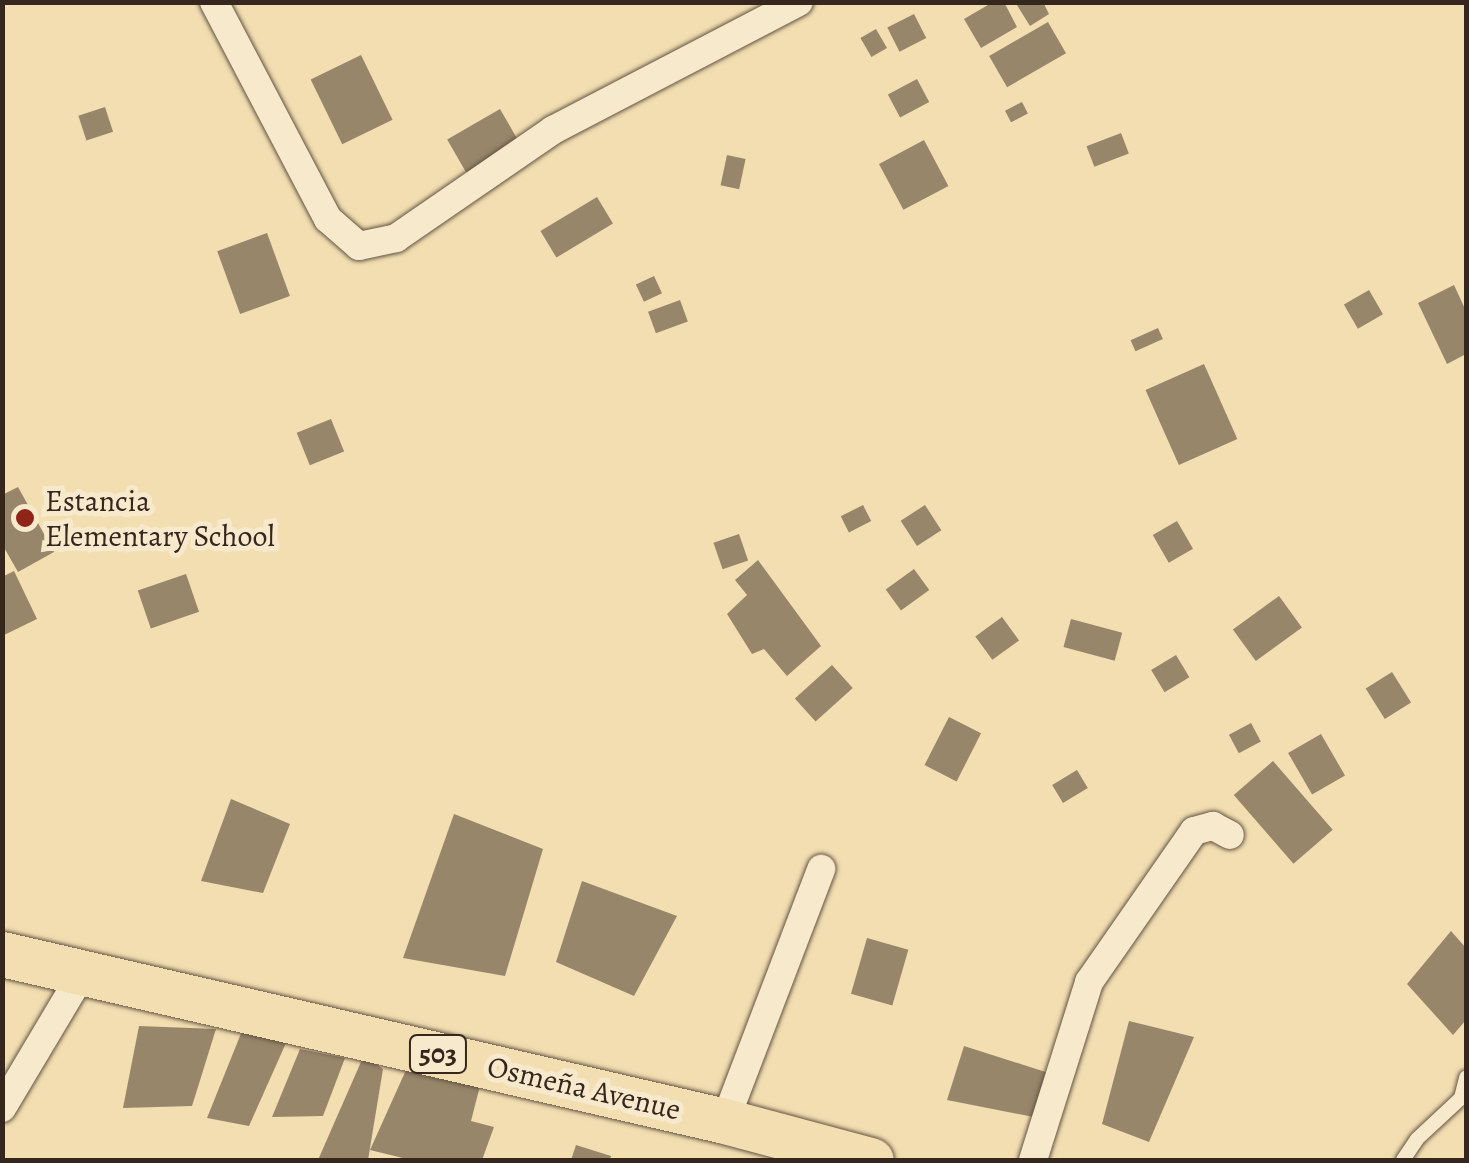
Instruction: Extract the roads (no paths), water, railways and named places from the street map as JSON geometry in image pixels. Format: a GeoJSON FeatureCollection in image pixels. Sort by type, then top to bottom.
{"type":"FeatureCollection","features":[{"type":"Feature","properties":{"kind":"main road","name":"Osmeña Avenue"},"geometry":{"type":"LineString","coordinates":[[2,954],[725,1121],[803,1152],[871,1160]]}},
{"type":"Feature","properties":{"kind":"street"},"geometry":{"type":"LineString","coordinates":[[214,2],[328,219],[359,246],[396,238],[553,130],[799,2]]}},
{"type":"Feature","properties":{"kind":"street"},"geometry":{"type":"LineString","coordinates":[[1033,1160],[1076,1010],[1089,982],[1194,832],[1213,826],[1230,836]]}},
{"type":"Feature","properties":{"kind":"street"},"geometry":{"type":"LineString","coordinates":[[725,1121],[821,869]]}},
{"type":"Feature","properties":{"kind":"street"},"geometry":{"type":"LineString","coordinates":[[2,1108],[84,972]]}},
{"type":"Feature","properties":{"kind":"lane"},"geometry":{"type":"LineString","coordinates":[[1403,1160],[1417,1139],[1461,1098],[1466,1078]]}},
{"type":"Feature","properties":{"kind":"place","name":"Estancia Elementary School"},"geometry":{"type":"Point","coordinates":[25,518]}}]}
